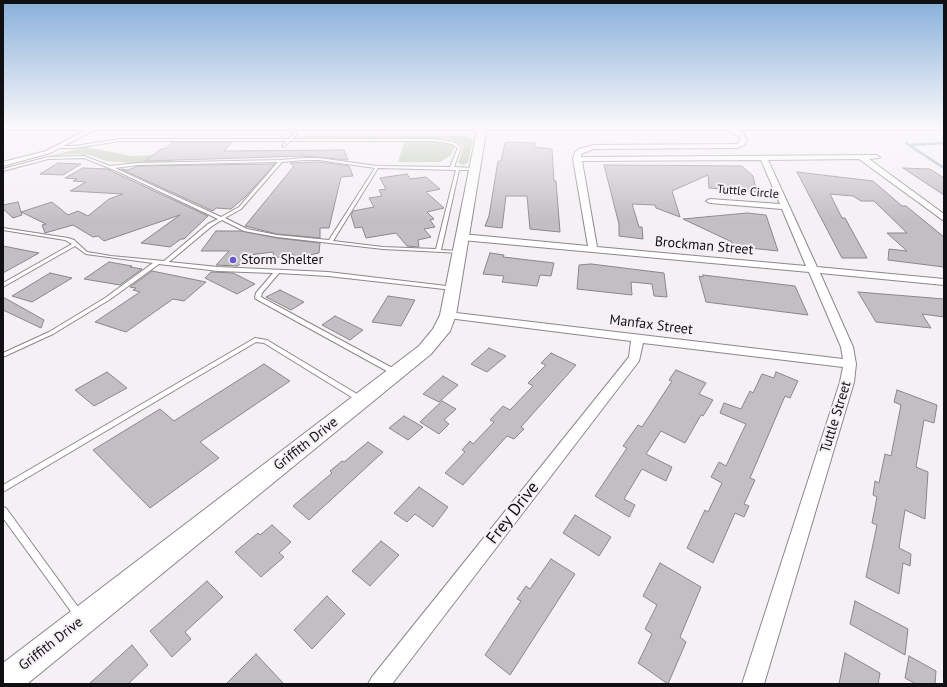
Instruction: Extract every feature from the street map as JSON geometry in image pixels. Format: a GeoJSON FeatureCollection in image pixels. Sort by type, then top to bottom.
{"type":"FeatureCollection","features":[{"type":"Feature","properties":{"kind":"street"},"geometry":{"type":"LineString","coordinates":[[5,166],[30,157]]}},
{"type":"Feature","properties":{"kind":"street","name":"Griffith Drive"},"geometry":{"type":"LineString","coordinates":[[3,682],[425,350],[441,331],[448,315],[476,157]]}},
{"type":"Feature","properties":{"kind":"street"},"geometry":{"type":"LineString","coordinates":[[593,250],[577,159],[855,157]]}},
{"type":"Feature","properties":{"kind":"street"},"geometry":{"type":"LineString","coordinates":[[861,157],[944,218]]}},
{"type":"Feature","properties":{"kind":"street","name":"Tuttle Street"},"geometry":{"type":"LineString","coordinates":[[753,684],[847,382],[850,364],[847,347],[763,158]]}},
{"type":"Feature","properties":{"kind":"street","name":"Tuttle Circle"},"geometry":{"type":"LineString","coordinates":[[710,201],[785,207]]}},
{"type":"Feature","properties":{"kind":"street","name":"Brockman Street"},"geometry":{"type":"LineString","coordinates":[[462,237],[944,282]]}},
{"type":"Feature","properties":{"kind":"street","name":"Manfax Street"},"geometry":{"type":"LineString","coordinates":[[448,315],[850,364]]}},
{"type":"Feature","properties":{"kind":"street","name":"Frey Drive"},"geometry":{"type":"LineString","coordinates":[[379,684],[635,358],[637,339]]}},
{"type":"Feature","properties":{"kind":"lane"},"geometry":{"type":"LineString","coordinates":[[5,166],[48,158],[71,157]]}},
{"type":"Feature","properties":{"kind":"lane"},"geometry":{"type":"LineString","coordinates":[[73,157],[89,158],[238,228],[258,233],[383,248],[459,252]]}},
{"type":"Feature","properties":{"kind":"lane"},"geometry":{"type":"LineString","coordinates":[[452,168],[456,157]]}},
{"type":"Feature","properties":{"kind":"lane"},"geometry":{"type":"LineString","coordinates":[[110,167],[138,164],[319,159],[377,167],[474,169]]}},
{"type":"Feature","properties":{"kind":"lane"},"geometry":{"type":"LineString","coordinates":[[166,263],[210,225],[240,208],[281,161]]}},
{"type":"Feature","properties":{"kind":"lane"},"geometry":{"type":"LineString","coordinates":[[330,242],[377,167]]}},
{"type":"Feature","properties":{"kind":"lane"},"geometry":{"type":"LineString","coordinates":[[438,251],[458,168]]}},
{"type":"Feature","properties":{"kind":"lane"},"geometry":{"type":"LineString","coordinates":[[3,229],[66,239],[86,252],[158,262],[218,268],[328,274],[453,288]]}},
{"type":"Feature","properties":{"kind":"lane"},"geometry":{"type":"LineString","coordinates":[[3,285],[75,244]]}},
{"type":"Feature","properties":{"kind":"lane"},"geometry":{"type":"LineString","coordinates":[[3,355],[51,333],[90,310],[158,262]]}},
{"type":"Feature","properties":{"kind":"lane"},"geometry":{"type":"LineString","coordinates":[[276,272],[259,293],[258,298],[396,373]]}},
{"type":"Feature","properties":{"kind":"lane"},"geometry":{"type":"LineString","coordinates":[[3,489],[256,340],[265,341],[361,400]]}},
{"type":"Feature","properties":{"kind":"lane"},"geometry":{"type":"LineString","coordinates":[[3,511],[82,620]]}},
{"type":"Feature","properties":{"kind":"green space"},"geometry":{"type":"Polygon","coordinates":[[[45,157],[52,157],[17,164],[45,157]]]}},
{"type":"Feature","properties":{"kind":"green space"},"geometry":{"type":"Polygon","coordinates":[[[95,157],[178,157],[173,162],[132,163],[106,161],[95,157]]]}},
{"type":"Feature","properties":{"kind":"green space"},"geometry":{"type":"Polygon","coordinates":[[[399,157],[448,157],[440,162],[398,162],[399,157]]]}},
{"type":"Feature","properties":{"kind":"green space"},"geometry":{"type":"Polygon","coordinates":[[[460,157],[469,157],[468,163],[463,165],[458,163],[460,157]]]}},
{"type":"Feature","properties":{"kind":"building"},"geometry":{"type":"Polygon","coordinates":[[[150,157],[270,157],[145,161],[150,157]]]}},
{"type":"Feature","properties":{"kind":"building"},"geometry":{"type":"Polygon","coordinates":[[[316,157],[347,157],[348,160],[316,157]]]}},
{"type":"Feature","properties":{"kind":"building"},"geometry":{"type":"Polygon","coordinates":[[[502,157],[553,157],[560,232],[530,229],[527,196],[506,196],[502,228],[485,226],[489,216],[498,161],[501,161],[502,157]]]}},
{"type":"Feature","properties":{"kind":"building"},"geometry":{"type":"Polygon","coordinates":[[[319,162],[349,166],[353,176],[341,177],[329,228],[320,228],[320,238],[277,234],[245,226],[294,166],[290,163],[319,162]]]}},
{"type":"Feature","properties":{"kind":"building"},"geometry":{"type":"Polygon","coordinates":[[[58,163],[81,164],[63,175],[40,174],[58,163]]]}},
{"type":"Feature","properties":{"kind":"building"},"geometry":{"type":"Polygon","coordinates":[[[275,164],[245,197],[231,209],[216,208],[213,211],[121,169],[128,170],[138,166],[275,164]]]}},
{"type":"Feature","properties":{"kind":"building"},"geometry":{"type":"Polygon","coordinates":[[[604,165],[742,166],[753,176],[757,192],[709,188],[708,175],[672,191],[680,217],[656,208],[655,205],[632,204],[639,227],[642,227],[643,239],[619,236],[619,224],[604,165]]]}},
{"type":"Feature","properties":{"kind":"building"},"geometry":{"type":"Polygon","coordinates":[[[83,168],[107,169],[208,216],[184,239],[181,239],[170,247],[141,243],[180,215],[104,241],[98,236],[93,237],[73,225],[45,233],[42,225],[46,224],[21,212],[52,202],[68,215],[78,211],[88,216],[109,199],[123,194],[70,191],[86,182],[73,181],[77,179],[65,178],[83,168]]]}},
{"type":"Feature","properties":{"kind":"building"},"geometry":{"type":"Polygon","coordinates":[[[903,168],[930,169],[944,178],[944,195],[903,168]]]}},
{"type":"Feature","properties":{"kind":"building"},"geometry":{"type":"Polygon","coordinates":[[[797,172],[873,181],[902,206],[906,206],[944,237],[944,267],[888,260],[889,249],[907,251],[887,233],[907,233],[874,201],[861,201],[853,196],[830,194],[842,218],[845,218],[867,258],[842,258],[797,172]]]}},
{"type":"Feature","properties":{"kind":"building"},"geometry":{"type":"Polygon","coordinates":[[[407,174],[410,179],[426,177],[440,189],[426,192],[444,208],[427,212],[434,219],[430,220],[435,227],[424,229],[431,237],[418,240],[419,247],[407,246],[396,233],[366,238],[362,227],[355,228],[351,215],[353,211],[374,207],[369,198],[382,196],[379,190],[386,189],[380,178],[407,174]]]}},
{"type":"Feature","properties":{"kind":"building"},"geometry":{"type":"Polygon","coordinates":[[[18,202],[22,215],[13,218],[3,209],[3,205],[18,202]]]}},
{"type":"Feature","properties":{"kind":"building"},"geometry":{"type":"Polygon","coordinates":[[[747,213],[766,215],[778,251],[731,246],[732,242],[683,219],[747,213]]]}},
{"type":"Feature","properties":{"kind":"building"},"geometry":{"type":"Polygon","coordinates":[[[216,231],[241,231],[277,238],[320,243],[319,253],[294,258],[293,254],[274,258],[273,252],[249,255],[238,266],[216,265],[229,251],[201,251],[216,231]]]}},
{"type":"Feature","properties":{"kind":"building"},"geometry":{"type":"Polygon","coordinates":[[[3,246],[39,253],[3,273],[3,246]]]}},
{"type":"Feature","properties":{"kind":"building"},"geometry":{"type":"Polygon","coordinates":[[[490,253],[504,255],[503,257],[554,263],[551,276],[540,275],[537,286],[502,282],[504,276],[483,274],[490,253]]]}},
{"type":"Feature","properties":{"kind":"building"},"geometry":{"type":"Polygon","coordinates":[[[109,262],[142,269],[120,285],[84,279],[109,262]]]}},
{"type":"Feature","properties":{"kind":"building"},"geometry":{"type":"Polygon","coordinates":[[[591,264],[664,273],[667,297],[654,296],[652,284],[631,282],[632,295],[577,289],[579,265],[591,264]]]}},
{"type":"Feature","properties":{"kind":"building"},"geometry":{"type":"Polygon","coordinates":[[[152,271],[206,282],[184,301],[173,299],[126,332],[95,322],[140,292],[133,290],[136,288],[130,287],[152,271]]]}},
{"type":"Feature","properties":{"kind":"building"},"geometry":{"type":"Polygon","coordinates":[[[211,272],[233,273],[255,284],[237,294],[205,278],[211,272]]]}},
{"type":"Feature","properties":{"kind":"building"},"geometry":{"type":"Polygon","coordinates":[[[50,273],[72,278],[32,302],[12,296],[50,273]]]}},
{"type":"Feature","properties":{"kind":"building"},"geometry":{"type":"Polygon","coordinates":[[[703,275],[795,286],[808,315],[706,302],[699,276],[703,277],[703,275]]]}},
{"type":"Feature","properties":{"kind":"building"},"geometry":{"type":"Polygon","coordinates":[[[280,290],[304,302],[291,310],[266,297],[280,290]]]}},
{"type":"Feature","properties":{"kind":"building"},"geometry":{"type":"Polygon","coordinates":[[[858,292],[944,299],[944,317],[922,314],[931,328],[876,322],[858,292]]]}},
{"type":"Feature","properties":{"kind":"building"},"geometry":{"type":"Polygon","coordinates":[[[388,296],[415,300],[401,326],[372,322],[388,296]]]}},
{"type":"Feature","properties":{"kind":"building"},"geometry":{"type":"Polygon","coordinates":[[[3,297],[44,320],[41,328],[3,310],[3,297]]]}},
{"type":"Feature","properties":{"kind":"building"},"geometry":{"type":"Polygon","coordinates":[[[335,316],[363,330],[350,340],[322,325],[335,316]]]}},
{"type":"Feature","properties":{"kind":"building"},"geometry":{"type":"Polygon","coordinates":[[[489,348],[506,356],[487,372],[471,364],[489,348]]]}},
{"type":"Feature","properties":{"kind":"building"},"geometry":{"type":"Polygon","coordinates":[[[551,353],[576,365],[521,427],[524,429],[514,439],[507,436],[463,485],[445,473],[465,452],[462,450],[470,441],[473,444],[494,422],[490,420],[503,406],[510,410],[533,386],[528,383],[546,365],[541,363],[551,353]]]}},
{"type":"Feature","properties":{"kind":"building"},"geometry":{"type":"Polygon","coordinates":[[[264,364],[290,381],[200,442],[219,458],[150,508],[93,450],[160,409],[174,421],[264,364]]]}},
{"type":"Feature","properties":{"kind":"building"},"geometry":{"type":"Polygon","coordinates":[[[676,370],[706,383],[699,394],[713,400],[703,416],[701,415],[685,443],[661,431],[646,454],[672,467],[666,481],[642,469],[624,499],[635,505],[629,517],[595,496],[627,448],[623,446],[638,425],[642,427],[672,381],[669,380],[676,370]]]}},
{"type":"Feature","properties":{"kind":"building"},"geometry":{"type":"Polygon","coordinates":[[[107,372],[127,388],[94,406],[75,390],[107,372]]]}},
{"type":"Feature","properties":{"kind":"building"},"geometry":{"type":"Polygon","coordinates":[[[776,372],[798,381],[790,398],[785,396],[750,478],[755,480],[744,504],[749,506],[744,517],[735,513],[713,563],[687,548],[705,510],[708,512],[722,483],[711,477],[719,462],[726,466],[746,424],[720,413],[724,403],[741,409],[750,391],[753,393],[762,374],[774,378],[776,372]]]}},
{"type":"Feature","properties":{"kind":"building"},"geometry":{"type":"Polygon","coordinates":[[[443,376],[458,385],[439,402],[423,394],[443,376]]]}},
{"type":"Feature","properties":{"kind":"building"},"geometry":{"type":"Polygon","coordinates":[[[897,390],[937,405],[934,423],[924,420],[916,467],[928,472],[925,519],[905,510],[899,548],[911,554],[910,566],[903,563],[899,594],[866,577],[877,525],[872,523],[877,497],[873,495],[875,481],[879,483],[885,454],[891,456],[901,405],[894,402],[897,390]]]}},
{"type":"Feature","properties":{"kind":"building"},"geometry":{"type":"Polygon","coordinates":[[[442,401],[456,409],[444,420],[449,424],[439,434],[420,422],[442,401]]]}},
{"type":"Feature","properties":{"kind":"building"},"geometry":{"type":"Polygon","coordinates":[[[404,416],[423,427],[408,440],[389,428],[404,416]]]}},
{"type":"Feature","properties":{"kind":"building"},"geometry":{"type":"Polygon","coordinates":[[[368,442],[383,452],[309,520],[293,506],[332,473],[330,471],[342,461],[344,462],[368,442]]]}},
{"type":"Feature","properties":{"kind":"building"},"geometry":{"type":"Polygon","coordinates":[[[419,487],[448,507],[433,527],[415,514],[407,522],[394,513],[419,487]]]}},
{"type":"Feature","properties":{"kind":"building"},"geometry":{"type":"Polygon","coordinates":[[[575,515],[611,537],[599,556],[563,533],[575,515]]]}},
{"type":"Feature","properties":{"kind":"building"},"geometry":{"type":"Polygon","coordinates":[[[272,525],[291,542],[279,553],[284,557],[261,577],[235,552],[258,533],[260,535],[272,525]]]}},
{"type":"Feature","properties":{"kind":"building"},"geometry":{"type":"Polygon","coordinates":[[[381,541],[399,555],[370,586],[352,571],[381,541]]]}},
{"type":"Feature","properties":{"kind":"building"},"geometry":{"type":"Polygon","coordinates":[[[551,559],[575,574],[510,675],[485,655],[521,601],[517,599],[526,586],[530,589],[551,559]]]}},
{"type":"Feature","properties":{"kind":"building"},"geometry":{"type":"Polygon","coordinates":[[[660,563],[701,587],[680,637],[686,642],[668,684],[638,663],[652,634],[645,629],[657,605],[643,596],[660,563]]]}},
{"type":"Feature","properties":{"kind":"building"},"geometry":{"type":"Polygon","coordinates":[[[207,581],[223,597],[185,632],[191,639],[172,657],[150,631],[207,581]]]}},
{"type":"Feature","properties":{"kind":"building"},"geometry":{"type":"Polygon","coordinates":[[[327,596],[345,614],[312,649],[294,630],[327,596]]]}},
{"type":"Feature","properties":{"kind":"building"},"geometry":{"type":"Polygon","coordinates":[[[855,601],[908,629],[905,655],[850,624],[855,601]]]}},
{"type":"Feature","properties":{"kind":"building"},"geometry":{"type":"Polygon","coordinates":[[[132,645],[148,665],[128,684],[89,684],[132,645]]]}},
{"type":"Feature","properties":{"kind":"building"},"geometry":{"type":"Polygon","coordinates":[[[845,653],[880,673],[878,684],[839,684],[845,653]]]}},
{"type":"Feature","properties":{"kind":"building"},"geometry":{"type":"Polygon","coordinates":[[[256,654],[284,684],[226,684],[256,654]]]}},
{"type":"Feature","properties":{"kind":"building"},"geometry":{"type":"Polygon","coordinates":[[[909,656],[936,671],[935,684],[916,684],[905,678],[909,656]]]}},
{"type":"Feature","properties":{"kind":"waterway"},"geometry":{"type":"LineString","coordinates":[[927,157],[944,168]]}},
{"type":"Feature","properties":{"kind":"place","name":"Storm Shelter"},"geometry":{"type":"Point","coordinates":[233,260]}}]}
